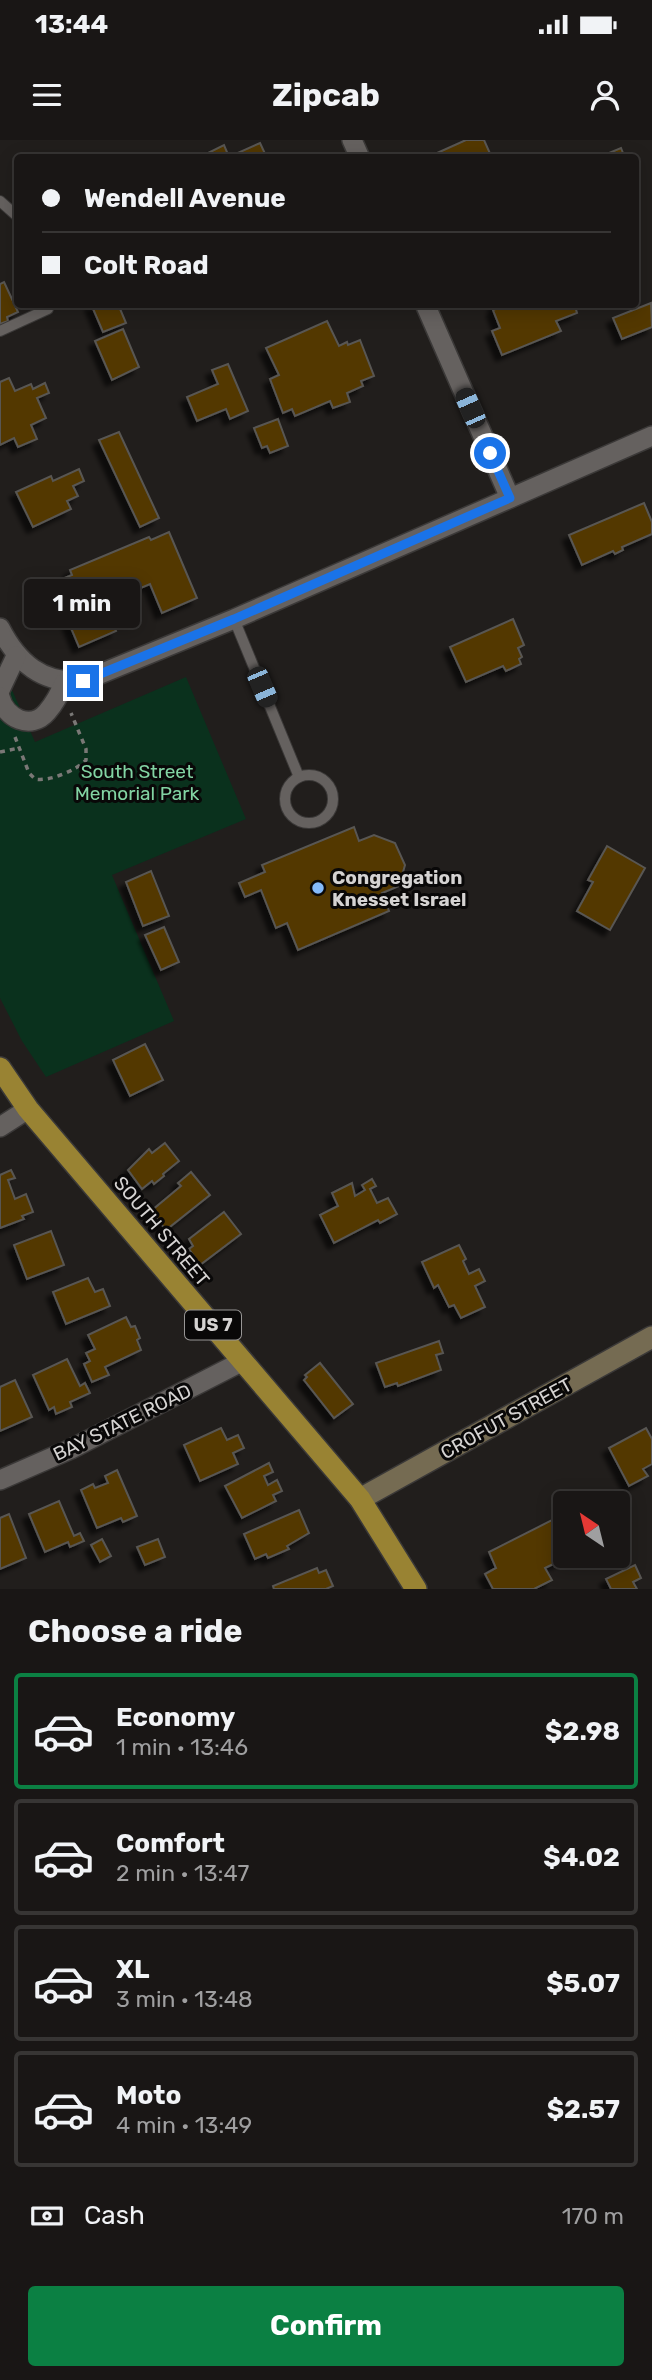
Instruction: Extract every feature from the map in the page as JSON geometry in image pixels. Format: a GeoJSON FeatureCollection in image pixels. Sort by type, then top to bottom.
{"type":"FeatureCollection","features":[{"type":"Feature","properties":{"kind":"highway","name":"SOUTH STREET"},"geometry":{"type":"LineString","coordinates":[[0,1068],[28,1109],[360,1500],[416,1589]]}},
{"type":"Feature","properties":{"kind":"street"},"geometry":{"type":"LineString","coordinates":[[427,308],[510,498]]}},
{"type":"Feature","properties":{"kind":"street"},"geometry":{"type":"LineString","coordinates":[[0,697],[7,712],[14,718],[29,721],[41,717],[61,689],[234,619],[652,436]]}},
{"type":"Feature","properties":{"kind":"street"},"geometry":{"type":"LineString","coordinates":[[0,628],[16,656],[61,689]]}},
{"type":"Feature","properties":{"kind":"street"},"geometry":{"type":"LineString","coordinates":[[0,690],[16,656]]}},
{"type":"Feature","properties":{"kind":"street"},"geometry":{"type":"LineString","coordinates":[[0,1127],[28,1109]]}},
{"type":"Feature","properties":{"kind":"street","name":"CROFUT STREET"},"geometry":{"type":"LineString","coordinates":[[360,1500],[652,1337]]}},
{"type":"Feature","properties":{"kind":"street","name":"BAY STATE ROAD"},"geometry":{"type":"LineString","coordinates":[[0,1480],[71,1449],[243,1361]]}},
{"type":"Feature","properties":{"kind":"lane"},"geometry":{"type":"LineString","coordinates":[[0,201],[14,213]]}},
{"type":"Feature","properties":{"kind":"lane"},"geometry":{"type":"LineString","coordinates":[[0,331],[48,308]]}},
{"type":"Feature","properties":{"kind":"lane"},"geometry":{"type":"LineString","coordinates":[[234,619],[299,777]]}},
{"type":"Feature","properties":{"kind":"lane"},"geometry":{"type":"LineString","coordinates":[[316,776],[327,782],[331,789],[333,806],[320,821],[303,822],[292,816],[287,809],[287,789],[299,777],[316,776]]}},
{"type":"Feature","properties":{"kind":"path"},"geometry":{"type":"LineString","coordinates":[[14,718],[14,735],[30,775],[39,780],[79,766],[86,760],[86,749],[61,689]]}},
{"type":"Feature","properties":{"kind":"path"},"geometry":{"type":"LineString","coordinates":[[0,752],[19,748]]}},
{"type":"Feature","properties":{"kind":"green space","name":"South Street Memorial Park"},"geometry":{"type":"Polygon","coordinates":[[[0,663],[35,742],[186,677],[246,819],[112,875],[174,1021],[46,1077],[22,1041],[0,998],[0,663]]]}},
{"type":"Feature","properties":{"kind":"building"},"geometry":{"type":"Polygon","coordinates":[[[466,140],[484,140],[490,154],[435,154],[466,140]]]}},
{"type":"Feature","properties":{"kind":"building"},"geometry":{"type":"Polygon","coordinates":[[[260,143],[265,154],[236,154],[260,143]]]}},
{"type":"Feature","properties":{"kind":"building"},"geometry":{"type":"Polygon","coordinates":[[[224,145],[228,154],[208,154],[208,153],[224,145]]]}},
{"type":"Feature","properties":{"kind":"building"},"geometry":{"type":"Polygon","coordinates":[[[621,148],[623,154],[607,154],[621,148]]]}},
{"type":"Feature","properties":{"kind":"building"},"geometry":{"type":"Polygon","coordinates":[[[4,282],[18,312],[0,324],[0,284],[4,282]]]}},
{"type":"Feature","properties":{"kind":"building"},"geometry":{"type":"Polygon","coordinates":[[[651,303],[652,327],[622,339],[613,318],[651,303]]]}},
{"type":"Feature","properties":{"kind":"building"},"geometry":{"type":"Polygon","coordinates":[[[93,308],[120,308],[126,323],[103,332],[93,308]]]}},
{"type":"Feature","properties":{"kind":"building"},"geometry":{"type":"Polygon","coordinates":[[[576,308],[577,313],[556,321],[561,331],[502,355],[492,331],[500,328],[493,310],[576,308]]]}},
{"type":"Feature","properties":{"kind":"building"},"geometry":{"type":"Polygon","coordinates":[[[327,321],[339,346],[360,340],[374,376],[361,381],[363,386],[347,393],[350,402],[333,408],[330,401],[295,416],[292,409],[283,413],[270,379],[279,375],[266,348],[327,321]]]}},
{"type":"Feature","properties":{"kind":"building"},"geometry":{"type":"Polygon","coordinates":[[[123,329],[139,367],[112,380],[95,341],[123,329]]]}},
{"type":"Feature","properties":{"kind":"building"},"geometry":{"type":"Polygon","coordinates":[[[228,364],[248,411],[230,419],[226,409],[197,421],[187,397],[218,384],[212,370],[228,364]]]}},
{"type":"Feature","properties":{"kind":"building"},"geometry":{"type":"Polygon","coordinates":[[[9,378],[15,391],[31,384],[33,389],[45,383],[49,393],[37,398],[46,418],[31,425],[37,439],[18,447],[14,438],[0,445],[0,382],[9,378]]]}},
{"type":"Feature","properties":{"kind":"building"},"geometry":{"type":"Polygon","coordinates":[[[278,419],[288,446],[270,453],[267,446],[262,448],[254,428],[278,419]]]}},
{"type":"Feature","properties":{"kind":"building"},"geometry":{"type":"Polygon","coordinates":[[[119,432],[159,518],[140,527],[99,440],[119,432]]]}},
{"type":"Feature","properties":{"kind":"building"},"geometry":{"type":"Polygon","coordinates":[[[79,469],[84,481],[73,486],[78,496],[67,501],[71,509],[33,527],[16,492],[51,476],[53,481],[79,469]]]}},
{"type":"Feature","properties":{"kind":"building"},"geometry":{"type":"Polygon","coordinates":[[[644,503],[652,522],[652,534],[622,547],[623,550],[615,554],[613,551],[582,565],[569,535],[644,503]]]}},
{"type":"Feature","properties":{"kind":"building"},"geometry":{"type":"Polygon","coordinates":[[[169,532],[197,598],[162,613],[150,584],[105,603],[116,631],[79,647],[52,583],[72,575],[70,570],[149,537],[151,540],[169,532]]]}},
{"type":"Feature","properties":{"kind":"building"},"geometry":{"type":"Polygon","coordinates":[[[513,619],[524,645],[518,648],[522,657],[519,659],[521,664],[506,671],[503,666],[466,682],[450,647],[513,619]]]}},
{"type":"Feature","properties":{"kind":"building","name":"Congregation Knesset Israel"},"geometry":{"type":"Polygon","coordinates":[[[354,827],[359,841],[374,835],[395,843],[405,865],[399,886],[382,893],[389,911],[298,950],[287,923],[276,928],[261,890],[245,897],[239,883],[265,872],[262,865],[354,827]]]}},
{"type":"Feature","properties":{"kind":"building"},"geometry":{"type":"Polygon","coordinates":[[[607,846],[645,868],[610,930],[577,911],[593,882],[588,880],[607,846]]]}},
{"type":"Feature","properties":{"kind":"building"},"geometry":{"type":"Polygon","coordinates":[[[151,871],[169,916],[143,926],[126,882],[151,871]]]}},
{"type":"Feature","properties":{"kind":"building"},"geometry":{"type":"Polygon","coordinates":[[[164,927],[179,962],[161,970],[145,935],[164,927]]]}},
{"type":"Feature","properties":{"kind":"building"},"geometry":{"type":"Polygon","coordinates":[[[145,1044],[163,1080],[130,1096],[113,1060],[145,1044]]]}},
{"type":"Feature","properties":{"kind":"building"},"geometry":{"type":"Polygon","coordinates":[[[165,1143],[179,1161],[154,1184],[152,1181],[142,1189],[128,1170],[149,1149],[152,1153],[165,1143]]]}},
{"type":"Feature","properties":{"kind":"building"},"geometry":{"type":"Polygon","coordinates":[[[11,1170],[15,1178],[8,1180],[15,1199],[26,1194],[33,1212],[22,1216],[24,1219],[0,1228],[0,1175],[11,1170]]]}},
{"type":"Feature","properties":{"kind":"building"},"geometry":{"type":"Polygon","coordinates":[[[191,1172],[210,1195],[166,1230],[151,1211],[181,1186],[178,1183],[191,1172]]]}},
{"type":"Feature","properties":{"kind":"building"},"geometry":{"type":"Polygon","coordinates":[[[372,1179],[376,1186],[370,1189],[377,1203],[388,1198],[397,1214],[380,1223],[378,1220],[334,1243],[320,1215],[338,1206],[332,1193],[352,1183],[355,1196],[365,1190],[362,1185],[372,1179]]]}},
{"type":"Feature","properties":{"kind":"building"},"geometry":{"type":"Polygon","coordinates":[[[224,1212],[241,1234],[200,1265],[189,1249],[193,1246],[189,1239],[224,1212]]]}},
{"type":"Feature","properties":{"kind":"building"},"geometry":{"type":"Polygon","coordinates":[[[51,1231],[64,1265],[27,1279],[14,1245],[51,1231]]]}},
{"type":"Feature","properties":{"kind":"building"},"geometry":{"type":"Polygon","coordinates":[[[459,1245],[469,1274],[479,1269],[485,1281],[475,1286],[485,1307],[461,1318],[454,1305],[449,1307],[438,1285],[434,1288],[422,1262],[459,1245]]]}},
{"type":"Feature","properties":{"kind":"building"},"geometry":{"type":"Polygon","coordinates":[[[88,1278],[95,1292],[103,1289],[110,1306],[66,1324],[53,1292],[88,1278]]]}},
{"type":"Feature","properties":{"kind":"building"},"geometry":{"type":"Polygon","coordinates":[[[126,1317],[131,1327],[135,1326],[141,1350],[105,1367],[109,1375],[92,1382],[84,1364],[90,1361],[86,1353],[95,1349],[88,1335],[126,1317]]]}},
{"type":"Feature","properties":{"kind":"building"},"geometry":{"type":"Polygon","coordinates":[[[439,1341],[443,1353],[436,1355],[441,1370],[398,1386],[397,1383],[385,1387],[376,1363],[439,1341]]]}},
{"type":"Feature","properties":{"kind":"building"},"geometry":{"type":"Polygon","coordinates":[[[67,1359],[80,1386],[85,1383],[90,1393],[70,1402],[72,1407],[56,1414],[54,1407],[49,1410],[33,1375],[67,1359]]]}},
{"type":"Feature","properties":{"kind":"building"},"geometry":{"type":"Polygon","coordinates":[[[320,1363],[353,1404],[334,1418],[304,1380],[307,1377],[305,1375],[320,1363]]]}},
{"type":"Feature","properties":{"kind":"building"},"geometry":{"type":"Polygon","coordinates":[[[15,1380],[32,1417],[0,1431],[0,1387],[15,1380]]]}},
{"type":"Feature","properties":{"kind":"building"},"geometry":{"type":"Polygon","coordinates":[[[221,1428],[227,1440],[238,1435],[244,1448],[233,1453],[238,1464],[200,1481],[184,1445],[221,1428]]]}},
{"type":"Feature","properties":{"kind":"building"},"geometry":{"type":"Polygon","coordinates":[[[646,1428],[652,1439],[652,1464],[643,1469],[648,1476],[629,1486],[609,1448],[646,1428]]]}},
{"type":"Feature","properties":{"kind":"building"},"geometry":{"type":"Polygon","coordinates":[[[269,1463],[273,1472],[264,1476],[268,1485],[277,1480],[282,1491],[273,1495],[276,1501],[242,1518],[225,1486],[269,1463]]]}},
{"type":"Feature","properties":{"kind":"building"},"geometry":{"type":"Polygon","coordinates":[[[117,1470],[137,1516],[123,1522],[121,1518],[97,1528],[81,1490],[93,1484],[95,1488],[108,1483],[105,1476],[117,1470]]]}},
{"type":"Feature","properties":{"kind":"building"},"geometry":{"type":"Polygon","coordinates":[[[59,1501],[74,1536],[80,1533],[84,1541],[70,1547],[68,1542],[45,1552],[29,1514],[59,1501]]]}},
{"type":"Feature","properties":{"kind":"building"},"geometry":{"type":"Polygon","coordinates":[[[299,1510],[309,1533],[287,1546],[289,1549],[268,1558],[266,1554],[255,1559],[244,1534],[299,1510]]]}},
{"type":"Feature","properties":{"kind":"building"},"geometry":{"type":"Polygon","coordinates":[[[9,1514],[26,1558],[0,1569],[0,1518],[9,1514]]]}},
{"type":"Feature","properties":{"kind":"building"},"geometry":{"type":"Polygon","coordinates":[[[553,1520],[553,1564],[545,1568],[552,1580],[534,1589],[493,1589],[485,1574],[496,1568],[489,1552],[553,1520]]]}},
{"type":"Feature","properties":{"kind":"building"},"geometry":{"type":"Polygon","coordinates":[[[102,1539],[111,1556],[100,1562],[91,1545],[102,1539]]]}},
{"type":"Feature","properties":{"kind":"building"},"geometry":{"type":"Polygon","coordinates":[[[158,1539],[165,1557],[145,1565],[137,1547],[158,1539]]]}},
{"type":"Feature","properties":{"kind":"building"},"geometry":{"type":"Polygon","coordinates":[[[635,1565],[641,1578],[633,1582],[637,1589],[611,1589],[606,1579],[635,1565]]]}},
{"type":"Feature","properties":{"kind":"building"},"geometry":{"type":"Polygon","coordinates":[[[317,1568],[319,1573],[326,1570],[333,1586],[326,1589],[274,1589],[273,1586],[317,1568]]]}},
{"type":"Feature","properties":{"kind":"place","name":"Congregation Knesset Israel"},"geometry":{"type":"Point","coordinates":[318,888]}},
{"type":"Feature","properties":{"kind":"route"},"geometry":{"type":"LineString","coordinates":[[83,681],[234,619],[510,498],[490,453]]}}]}
